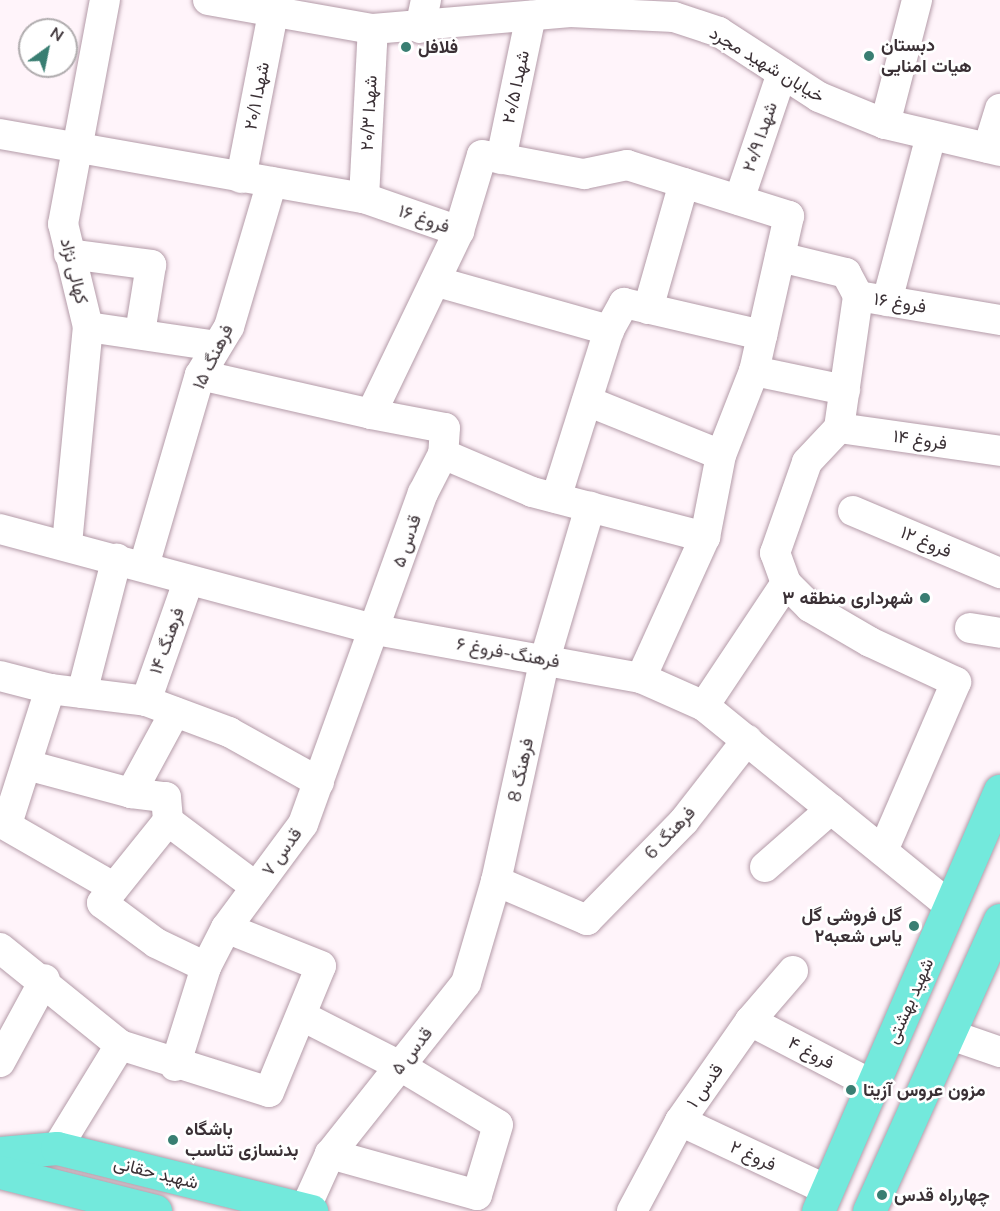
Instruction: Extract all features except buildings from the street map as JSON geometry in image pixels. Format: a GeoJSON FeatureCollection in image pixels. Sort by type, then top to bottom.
{"type":"FeatureCollection","features":[{"type":"Feature","properties":{"kind":"main road","name":"شهید بهشتی"},"geometry":{"type":"LineString","coordinates":[[822,1201],[1000,791]]}},
{"type":"Feature","properties":{"kind":"main road"},"geometry":{"type":"LineString","coordinates":[[869,1211],[951,1035],[1000,920]]}},
{"type":"Feature","properties":{"kind":"main road","name":"شهید حقانی"},"geometry":{"type":"LineString","coordinates":[[0,1153],[57,1148],[308,1210]]}},
{"type":"Feature","properties":{"kind":"main road"},"geometry":{"type":"LineString","coordinates":[[0,1172],[155,1211]]}},
{"type":"Feature","properties":{"kind":"street","name":"کهالی نژاد"},"geometry":{"type":"LineString","coordinates":[[67,544],[88,327],[63,224],[80,150],[105,0]]}},
{"type":"Feature","properties":{"kind":"street","name":"خیابان شهید مجرد"},"geometry":{"type":"LineString","coordinates":[[208,0],[273,14],[373,29],[423,14],[531,16],[570,12],[678,9],[719,32],[819,97],[885,124],[994,149]]}},
{"type":"Feature","properties":{"kind":"street"},"geometry":{"type":"LineString","coordinates":[[885,124],[917,0]]}},
{"type":"Feature","properties":{"kind":"street","name":"شهدا ۲۰/۱"},"geometry":{"type":"LineString","coordinates":[[241,178],[273,14]]}},
{"type":"Feature","properties":{"kind":"street","name":"شهدا ۲۰/۵"},"geometry":{"type":"LineString","coordinates":[[501,159],[531,16]]}},
{"type":"Feature","properties":{"kind":"street","name":"شهدا ۲۰/۳"},"geometry":{"type":"LineString","coordinates":[[364,198],[373,29]]}},
{"type":"Feature","properties":{"kind":"street","name":"شهدا ۲۰/۹"},"geometry":{"type":"LineString","coordinates":[[739,200],[782,73]]}},
{"type":"Feature","properties":{"kind":"street"},"geometry":{"type":"LineString","coordinates":[[994,149],[1000,109]]}},
{"type":"Feature","properties":{"kind":"street","name":"فروغ ۱۶"},"geometry":{"type":"LineString","coordinates":[[0,134],[80,150],[364,198],[459,231],[482,155],[584,174],[627,165],[789,216],[780,258],[846,273],[858,296],[1000,320]]}},
{"type":"Feature","properties":{"kind":"street"},"geometry":{"type":"LineString","coordinates":[[887,301],[931,136]]}},
{"type":"Feature","properties":{"kind":"street","name":"فرهنگ ۱۵"},"geometry":{"type":"LineString","coordinates":[[82,693],[200,375],[216,346],[230,327],[272,182]]}},
{"type":"Feature","properties":{"kind":"street"},"geometry":{"type":"LineString","coordinates":[[648,309],[684,183]]}},
{"type":"Feature","properties":{"kind":"street"},"geometry":{"type":"LineString","coordinates":[[371,414],[438,282],[459,231]]}},
{"type":"Feature","properties":{"kind":"street"},"geometry":{"type":"LineString","coordinates":[[69,254],[151,265],[140,333]]}},
{"type":"Feature","properties":{"kind":"street"},"geometry":{"type":"LineString","coordinates":[[641,678],[705,537],[721,454],[754,371],[780,258]]}},
{"type":"Feature","properties":{"kind":"street"},"geometry":{"type":"LineString","coordinates":[[438,282],[609,330]]}},
{"type":"Feature","properties":{"kind":"street"},"geometry":{"type":"LineString","coordinates":[[858,296],[839,428],[807,462],[775,553],[786,583],[810,607],[870,642],[956,682],[883,851]]}},
{"type":"Feature","properties":{"kind":"street"},"geometry":{"type":"LineString","coordinates":[[556,498],[609,330],[624,303],[762,335]]}},
{"type":"Feature","properties":{"kind":"street"},"geometry":{"type":"LineString","coordinates":[[88,327],[216,346]]}},
{"type":"Feature","properties":{"kind":"street"},"geometry":{"type":"LineString","coordinates":[[754,371],[845,390]]}},
{"type":"Feature","properties":{"kind":"street"},"geometry":{"type":"LineString","coordinates":[[200,375],[371,414],[445,428],[443,454],[556,498],[705,537]]}},
{"type":"Feature","properties":{"kind":"street"},"geometry":{"type":"LineString","coordinates":[[587,401],[721,454]]}},
{"type":"Feature","properties":{"kind":"street","name":"فروغ ۱۴"},"geometry":{"type":"LineString","coordinates":[[839,428],[1000,451]]}},
{"type":"Feature","properties":{"kind":"street","name":"قدس ۵"},"geometry":{"type":"LineString","coordinates":[[376,630],[423,493],[443,454]]}},
{"type":"Feature","properties":{"kind":"street","name":"فرهنگ 8"},"geometry":{"type":"LineString","coordinates":[[496,881],[545,659],[590,507]]}},
{"type":"Feature","properties":{"kind":"street","name":"فروغ ۱۲"},"geometry":{"type":"LineString","coordinates":[[853,511],[1000,573]]}},
{"type":"Feature","properties":{"kind":"street","name":"فرهنگ-فروغ ۶"},"geometry":{"type":"LineString","coordinates":[[0,529],[67,544],[188,582],[376,630],[641,678],[704,706],[951,907]]}},
{"type":"Feature","properties":{"kind":"street","name":"فرهنگ ۱۴"},"geometry":{"type":"LineString","coordinates":[[146,701],[188,582]]}},
{"type":"Feature","properties":{"kind":"street"},"geometry":{"type":"LineString","coordinates":[[704,706],[786,583]]}},
{"type":"Feature","properties":{"kind":"street"},"geometry":{"type":"LineString","coordinates":[[970,628],[1000,633]]}},
{"type":"Feature","properties":{"kind":"street","name":"قدس ۷"},"geometry":{"type":"LineString","coordinates":[[175,1066],[206,967],[226,928],[303,824],[376,630]]}},
{"type":"Feature","properties":{"kind":"street"},"geometry":{"type":"LineString","coordinates":[[0,676],[50,689],[146,701],[229,732],[319,782]]}},
{"type":"Feature","properties":{"kind":"street"},"geometry":{"type":"LineString","coordinates":[[50,689],[27,765],[3,823],[113,887]]}},
{"type":"Feature","properties":{"kind":"street"},"geometry":{"type":"LineString","coordinates":[[131,793],[175,712]]}},
{"type":"Feature","properties":{"kind":"street","name":"فرهنگ 6"},"geometry":{"type":"LineString","coordinates":[[496,881],[587,920],[684,821],[747,740]]}},
{"type":"Feature","properties":{"kind":"street"},"geometry":{"type":"LineString","coordinates":[[27,765],[131,793],[166,797],[168,821],[102,903],[156,943],[206,967]]}},
{"type":"Feature","properties":{"kind":"street"},"geometry":{"type":"LineString","coordinates":[[765,867],[831,809]]}},
{"type":"Feature","properties":{"kind":"street"},"geometry":{"type":"LineString","coordinates":[[168,821],[256,887]]}},
{"type":"Feature","properties":{"kind":"street","name":"قدس ۵"},"geometry":{"type":"LineString","coordinates":[[308,1210],[330,1154],[466,983],[496,881]]}},
{"type":"Feature","properties":{"kind":"street"},"geometry":{"type":"LineString","coordinates":[[0,948],[45,979],[93,1028],[120,1045],[175,1066],[269,1092],[304,1017],[321,966],[226,928]]}},
{"type":"Feature","properties":{"kind":"street","name":"قدس ۱"},"geometry":{"type":"LineString","coordinates":[[632,1211],[680,1121],[750,1021],[793,971]]}},
{"type":"Feature","properties":{"kind":"street"},"geometry":{"type":"LineString","coordinates":[[0,1062],[45,979]]}},
{"type":"Feature","properties":{"kind":"street"},"geometry":{"type":"LineString","coordinates":[[304,1017],[400,1066],[498,1125],[477,1195],[330,1154]]}},
{"type":"Feature","properties":{"kind":"street","name":"فروغ ۴"},"geometry":{"type":"LineString","coordinates":[[750,1021],[873,1085]]}},
{"type":"Feature","properties":{"kind":"street"},"geometry":{"type":"LineString","coordinates":[[951,1035],[1000,1052]]}},
{"type":"Feature","properties":{"kind":"street"},"geometry":{"type":"LineString","coordinates":[[57,1148],[120,1045]]}},
{"type":"Feature","properties":{"kind":"street","name":"فروغ ۲"},"geometry":{"type":"LineString","coordinates":[[680,1121],[822,1201]]}},
{"type":"Feature","properties":{"kind":"place","name":"فلافل"},"geometry":{"type":"Point","coordinates":[406,47]}},
{"type":"Feature","properties":{"kind":"place","name":"دبستان هیات امنایی"},"geometry":{"type":"Point","coordinates":[869,56]}},
{"type":"Feature","properties":{"kind":"place","name":"شهرداری منطقه ۳"},"geometry":{"type":"Point","coordinates":[925,598]}},
{"type":"Feature","properties":{"kind":"place","name":"گل فروشی گل یاس شعبه۲"},"geometry":{"type":"Point","coordinates":[914,926]}},
{"type":"Feature","properties":{"kind":"place","name":"مزون عروس آزیتا"},"geometry":{"type":"Point","coordinates":[851,1090]}},
{"type":"Feature","properties":{"kind":"place","name":"باشگاه بدنسازی تناسب"},"geometry":{"type":"Point","coordinates":[173,1140]}},
{"type":"Feature","properties":{"kind":"place","name":"چهارراه قدس"},"geometry":{"type":"Point","coordinates":[882,1195]}}]}
